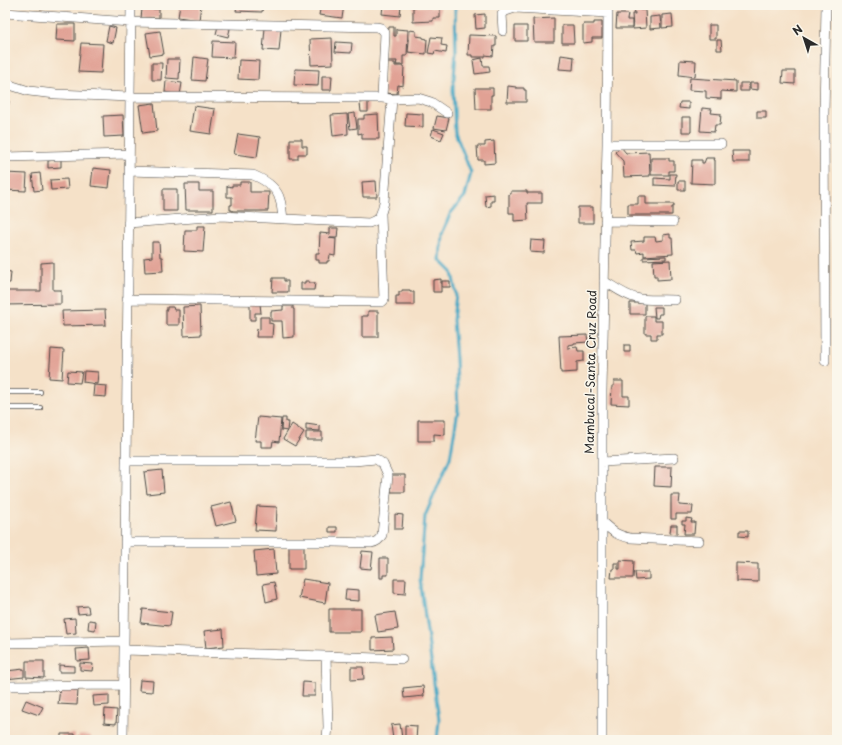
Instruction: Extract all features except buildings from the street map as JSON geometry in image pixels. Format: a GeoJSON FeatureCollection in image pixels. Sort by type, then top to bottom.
{"type":"FeatureCollection","features":[{"type":"Feature","properties":{"kind":"street"},"geometry":{"type":"LineString","coordinates":[[123,740],[130,5]]}},
{"type":"Feature","properties":{"kind":"street"},"geometry":{"type":"LineString","coordinates":[[825,361],[824,114],[826,5]]}},
{"type":"Feature","properties":{"kind":"street"},"geometry":{"type":"LineString","coordinates":[[503,31],[502,14],[510,9],[608,9]]}},
{"type":"Feature","properties":{"kind":"street","name":"Mambucal-Santa Cruz Road"},"geometry":{"type":"LineString","coordinates":[[602,740],[602,462],[608,9]]}},
{"type":"Feature","properties":{"kind":"street"},"geometry":{"type":"LineString","coordinates":[[5,13],[130,22],[381,28],[384,33],[382,98]]}},
{"type":"Feature","properties":{"kind":"street"},"geometry":{"type":"LineString","coordinates":[[5,82],[29,91],[56,94],[130,97],[418,98],[431,102],[447,113]]}},
{"type":"Feature","properties":{"kind":"street"},"geometry":{"type":"LineString","coordinates":[[127,299],[382,302],[384,300],[382,214],[392,99]]}},
{"type":"Feature","properties":{"kind":"street"},"geometry":{"type":"LineString","coordinates":[[607,144],[721,144]]}},
{"type":"Feature","properties":{"kind":"street"},"geometry":{"type":"LineString","coordinates":[[5,157],[129,154]]}},
{"type":"Feature","properties":{"kind":"street"},"geometry":{"type":"LineString","coordinates":[[129,171],[253,175],[263,179],[272,186],[277,193],[280,200],[283,219]]}},
{"type":"Feature","properties":{"kind":"street"},"geometry":{"type":"LineString","coordinates":[[128,223],[221,216],[369,223],[377,220],[382,214]]}},
{"type":"Feature","properties":{"kind":"street"},"geometry":{"type":"LineString","coordinates":[[605,221],[674,222]]}},
{"type":"Feature","properties":{"kind":"street"},"geometry":{"type":"LineString","coordinates":[[604,281],[635,298],[675,300]]}},
{"type":"Feature","properties":{"kind":"street"},"geometry":{"type":"LineString","coordinates":[[602,462],[674,458]]}},
{"type":"Feature","properties":{"kind":"street"},"geometry":{"type":"LineString","coordinates":[[125,542],[326,542],[370,544],[378,540],[382,535],[388,475],[383,464],[376,459],[354,461],[126,461]]}},
{"type":"Feature","properties":{"kind":"street"},"geometry":{"type":"LineString","coordinates":[[602,522],[614,532],[621,536],[630,538],[699,541]]}},
{"type":"Feature","properties":{"kind":"street"},"geometry":{"type":"LineString","coordinates":[[5,643],[124,645],[402,659]]}},
{"type":"Feature","properties":{"kind":"street"},"geometry":{"type":"LineString","coordinates":[[325,740],[328,736],[326,656]]}},
{"type":"Feature","properties":{"kind":"street"},"geometry":{"type":"LineString","coordinates":[[5,686],[123,685]]}},
{"type":"Feature","properties":{"kind":"lane"},"geometry":{"type":"LineString","coordinates":[[5,392],[40,392]]}},
{"type":"Feature","properties":{"kind":"lane"},"geometry":{"type":"LineString","coordinates":[[5,408],[40,408]]}},
{"type":"Feature","properties":{"kind":"waterway"},"geometry":{"type":"LineString","coordinates":[[437,740],[439,720],[420,579],[425,516],[450,458],[458,410],[453,320],[456,294],[452,272],[440,260],[442,234],[450,214],[465,196],[471,173],[455,132],[453,89],[456,52],[455,5]]}}]}
